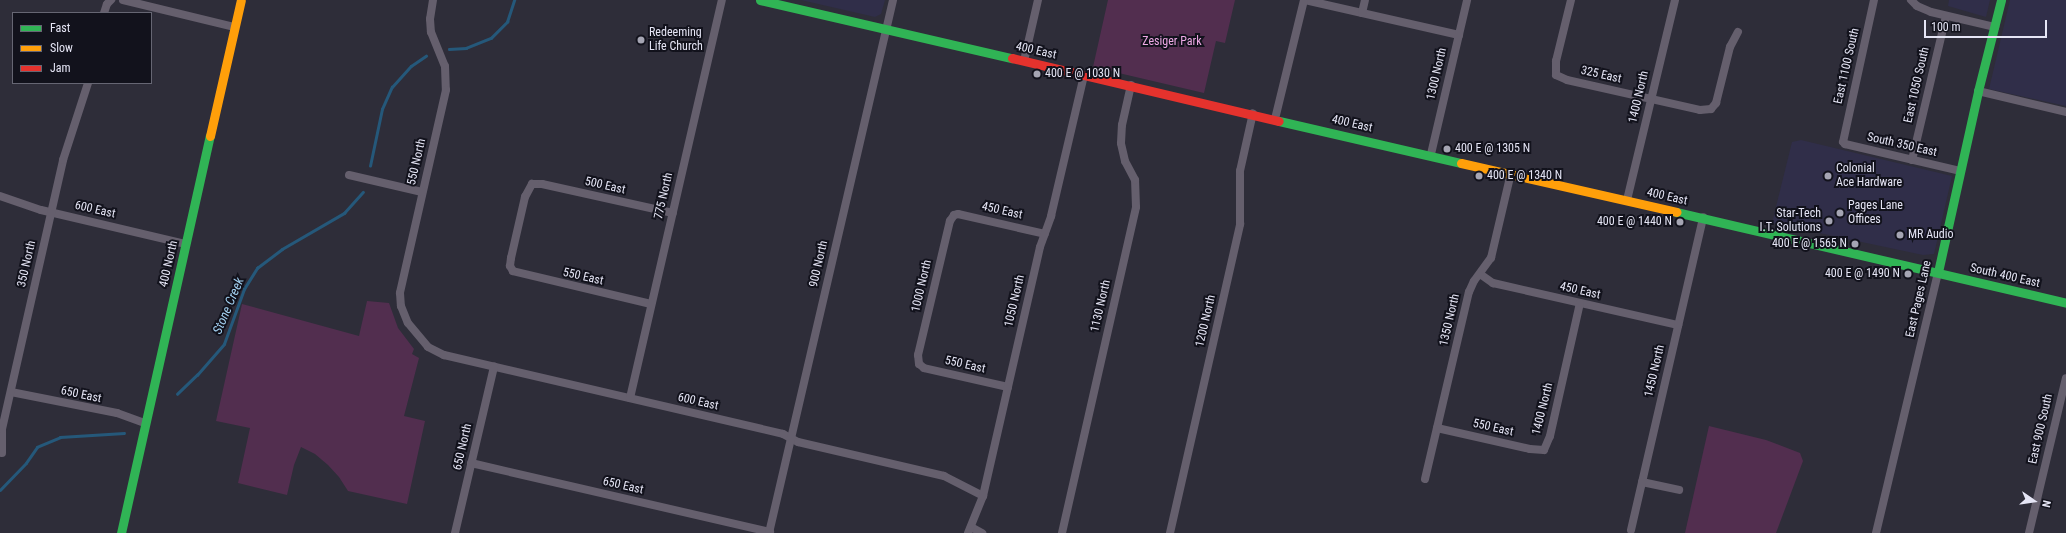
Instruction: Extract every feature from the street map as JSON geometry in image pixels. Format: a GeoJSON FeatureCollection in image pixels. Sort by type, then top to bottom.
{"type":"FeatureCollection","features":[{"type":"Feature","properties":{"kind":"main road","name":"400 North"},"geometry":{"type":"LineString","coordinates":[[121,533],[241,0]]}},
{"type":"Feature","properties":{"kind":"main road","name":"400 East"},"geometry":{"type":"LineString","coordinates":[[760,0],[1938,272]]}},
{"type":"Feature","properties":{"kind":"main road","name":"East Pages Lane"},"geometry":{"type":"LineString","coordinates":[[1938,272],[1978,92],[2001,0]]}},
{"type":"Feature","properties":{"kind":"main road","name":"South 400 East"},"geometry":{"type":"LineString","coordinates":[[1938,272],[2066,303]]}},
{"type":"Feature","properties":{"kind":"street"},"geometry":{"type":"LineString","coordinates":[[123,0],[235,27]]}},
{"type":"Feature","properties":{"kind":"street","name":"550 North"},"geometry":{"type":"LineString","coordinates":[[411,328],[401,306],[401,287],[447,84],[445,66],[431,32],[430,19],[433,0]]}},
{"type":"Feature","properties":{"kind":"street","name":"775 North"},"geometry":{"type":"LineString","coordinates":[[630,398],[722,0]]}},
{"type":"Feature","properties":{"kind":"street","name":"900 North"},"geometry":{"type":"LineString","coordinates":[[770,533],[893,0]]}},
{"type":"Feature","properties":{"kind":"street"},"geometry":{"type":"LineString","coordinates":[[1024,61],[1038,0]]}},
{"type":"Feature","properties":{"kind":"street"},"geometry":{"type":"LineString","coordinates":[[1276,119],[1304,0],[1459,35]]}},
{"type":"Feature","properties":{"kind":"street"},"geometry":{"type":"LineString","coordinates":[[1362,13],[1365,0]]}},
{"type":"Feature","properties":{"kind":"street","name":"1300 North"},"geometry":{"type":"LineString","coordinates":[[1431,154],[1468,0]]}},
{"type":"Feature","properties":{"kind":"street","name":"325 East"},"geometry":{"type":"LineString","coordinates":[[1571,0],[1556,61],[1556,75],[1567,80],[1700,110],[1711,108],[1717,99],[1730,47],[1738,32]]}},
{"type":"Feature","properties":{"kind":"street","name":"1400 North"},"geometry":{"type":"LineString","coordinates":[[1628,200],[1675,0]]}},
{"type":"Feature","properties":{"kind":"street","name":"East 1100 South"},"geometry":{"type":"LineString","coordinates":[[1842,138],[1874,0]]}},
{"type":"Feature","properties":{"kind":"street"},"geometry":{"type":"LineString","coordinates":[[1911,0],[1917,6],[1946,16],[1995,27]]}},
{"type":"Feature","properties":{"kind":"street"},"geometry":{"type":"LineString","coordinates":[[104,12],[109,1]]}},
{"type":"Feature","properties":{"kind":"street","name":"East 1050 South"},"geometry":{"type":"LineString","coordinates":[[1912,160],[1946,16]]}},
{"type":"Feature","properties":{"kind":"street","name":"1050 North"},"geometry":{"type":"LineString","coordinates":[[970,530],[982,496],[1084,75]]}},
{"type":"Feature","properties":{"kind":"street","name":"350 North"},"geometry":{"type":"LineString","coordinates":[[2,452],[2,429],[63,160],[88,84]]}},
{"type":"Feature","properties":{"kind":"street","name":"1130 North"},"geometry":{"type":"LineString","coordinates":[[1062,533],[1136,207],[1135,180],[1125,161],[1121,143],[1122,125],[1131,85]]}},
{"type":"Feature","properties":{"kind":"street"},"geometry":{"type":"LineString","coordinates":[[1978,92],[2066,112]]}},
{"type":"Feature","properties":{"kind":"street","name":"1200 North"},"geometry":{"type":"LineString","coordinates":[[1170,533],[1240,224],[1240,171],[1253,114]]}},
{"type":"Feature","properties":{"kind":"street","name":"South 350 East"},"geometry":{"type":"LineString","coordinates":[[1842,138],[1845,144],[1960,171]]}},
{"type":"Feature","properties":{"kind":"street","name":"1350 North"},"geometry":{"type":"LineString","coordinates":[[1426,479],[1469,292],[1474,280],[1491,258],[1511,173]]}},
{"type":"Feature","properties":{"kind":"street"},"geometry":{"type":"LineString","coordinates":[[350,175],[422,192]]}},
{"type":"Feature","properties":{"kind":"street","name":"500 East"},"geometry":{"type":"LineString","coordinates":[[511,269],[511,258],[525,197],[532,184],[546,185],[673,213]]}},
{"type":"Feature","properties":{"kind":"street","name":"600 East"},"geometry":{"type":"LineString","coordinates":[[0,196],[25,206],[186,244]]}},
{"type":"Feature","properties":{"kind":"street","name":"450 East"},"geometry":{"type":"LineString","coordinates":[[954,215],[960,214],[1045,234]]}},
{"type":"Feature","properties":{"kind":"street","name":"1000 North"},"geometry":{"type":"LineString","coordinates":[[919,364],[918,355],[950,221],[954,215]]}},
{"type":"Feature","properties":{"kind":"street","name":"1450 North"},"geometry":{"type":"LineString","coordinates":[[1631,530],[1703,217]]}},
{"type":"Feature","properties":{"kind":"street","name":"550 East"},"geometry":{"type":"LineString","coordinates":[[511,269],[520,274],[652,304]]}},
{"type":"Feature","properties":{"kind":"street","name":"East Pages Lane"},"geometry":{"type":"LineString","coordinates":[[1876,533],[1938,272]]}},
{"type":"Feature","properties":{"kind":"street","name":"450 East"},"geometry":{"type":"LineString","coordinates":[[1480,274],[1493,283],[1678,325]]}},
{"type":"Feature","properties":{"kind":"street","name":"1400 North"},"geometry":{"type":"LineString","coordinates":[[1544,450],[1550,436],[1580,303]]}},
{"type":"Feature","properties":{"kind":"street","name":"600 East"},"geometry":{"type":"LineString","coordinates":[[411,328],[422,341],[435,352],[783,434],[798,442],[944,476],[982,496]]}},
{"type":"Feature","properties":{"kind":"street","name":"550 East"},"geometry":{"type":"LineString","coordinates":[[919,364],[924,368],[1008,386]]}},
{"type":"Feature","properties":{"kind":"street","name":"650 North"},"geometry":{"type":"LineString","coordinates":[[455,533],[494,367]]}},
{"type":"Feature","properties":{"kind":"street","name":"East 900 South"},"geometry":{"type":"LineString","coordinates":[[2029,533],[2066,378]]}},
{"type":"Feature","properties":{"kind":"street","name":"650 East"},"geometry":{"type":"LineString","coordinates":[[11,392],[117,413],[145,424]]}},
{"type":"Feature","properties":{"kind":"street","name":"550 East"},"geometry":{"type":"LineString","coordinates":[[1437,428],[1530,449],[1544,450]]}},
{"type":"Feature","properties":{"kind":"street","name":"650 East"},"geometry":{"type":"LineString","coordinates":[[471,463],[770,533]]}},
{"type":"Feature","properties":{"kind":"street"},"geometry":{"type":"LineString","coordinates":[[1642,482],[1679,490]]}},
{"type":"Feature","properties":{"kind":"street"},"geometry":{"type":"LineString","coordinates":[[970,530],[982,533]]}},
{"type":"Feature","properties":{"kind":"shaded area"},"geometry":{"type":"Polygon","coordinates":[[[801,0],[885,0],[881,14],[875,17],[801,0]]]}},
{"type":"Feature","properties":{"kind":"shaded area"},"geometry":{"type":"Polygon","coordinates":[[[1949,0],[1990,0],[1986,17],[1948,6],[1949,0]]]}},
{"type":"Feature","properties":{"kind":"shaded area"},"geometry":{"type":"Polygon","coordinates":[[[2010,0],[2066,0],[2066,106],[1989,89],[2010,0]]]}},
{"type":"Feature","properties":{"kind":"shaded area"},"geometry":{"type":"Polygon","coordinates":[[[1801,140],[1952,176],[1934,254],[1923,255],[1772,223],[1792,142],[1801,140]]]}},
{"type":"Feature","properties":{"kind":"green space","name":"Zesiger Park"},"geometry":{"type":"Polygon","coordinates":[[[1108,0],[1235,0],[1225,43],[1216,41],[1204,93],[1093,67],[1108,0]]]}},
{"type":"Feature","properties":{"kind":"green space"},"geometry":{"type":"Polygon","coordinates":[[[367,301],[389,303],[398,328],[414,349],[412,354],[419,358],[404,416],[425,421],[407,504],[348,491],[339,477],[328,465],[315,454],[301,447],[294,465],[287,495],[238,483],[250,428],[216,421],[242,304],[359,336],[367,301]]]}},
{"type":"Feature","properties":{"kind":"green space"},"geometry":{"type":"Polygon","coordinates":[[[1709,426],[1766,440],[1800,453],[1803,461],[1776,533],[1685,533],[1709,426]]]}},
{"type":"Feature","properties":{"kind":"waterway","name":"Stone Creek"},"geometry":{"type":"LineString","coordinates":[[449,49],[466,48],[491,38],[507,22],[514,0]]}},
{"type":"Feature","properties":{"kind":"waterway","name":"Stone Creek"},"geometry":{"type":"LineString","coordinates":[[370,166],[382,109],[392,87],[411,66],[426,56]]}},
{"type":"Feature","properties":{"kind":"waterway","name":"Stone Creek"},"geometry":{"type":"LineString","coordinates":[[177,394],[197,375],[224,344],[244,289],[257,268],[282,249],[344,213],[363,192]]}},
{"type":"Feature","properties":{"kind":"waterway","name":"Stone Creek"},"geometry":{"type":"LineString","coordinates":[[0,490],[26,463],[37,447],[60,437],[124,433]]}},
{"type":"Feature","properties":{"kind":"traffic: fast"},"geometry":{"type":"LineString","coordinates":[[760,0],[1012,58]]}},
{"type":"Feature","properties":{"kind":"traffic: fast"},"geometry":{"type":"LineString","coordinates":[[1938,272],[1978,91],[2001,0]]}},
{"type":"Feature","properties":{"kind":"traffic: fast"},"geometry":{"type":"LineString","coordinates":[[1279,121],[1461,163]]}},
{"type":"Feature","properties":{"kind":"traffic: fast"},"geometry":{"type":"LineString","coordinates":[[121,533],[210,136]]}},
{"type":"Feature","properties":{"kind":"traffic: fast"},"geometry":{"type":"LineString","coordinates":[[1676,212],[2066,303]]}},
{"type":"Feature","properties":{"kind":"traffic: slow"},"geometry":{"type":"LineString","coordinates":[[210,136],[241,0]]}},
{"type":"Feature","properties":{"kind":"traffic: slow"},"geometry":{"type":"LineString","coordinates":[[1461,163],[1676,212]]}},
{"type":"Feature","properties":{"kind":"traffic: jam"},"geometry":{"type":"LineString","coordinates":[[1012,58],[1279,121]]}},
{"type":"Feature","properties":{"kind":"place","name":"Redeeming Life Church"},"geometry":{"type":"Point","coordinates":[641,40]}},
{"type":"Feature","properties":{"kind":"place","name":"400 E @ 1030 N"},"geometry":{"type":"Point","coordinates":[1037,74]}},
{"type":"Feature","properties":{"kind":"place","name":"400 E @ 1305 N"},"geometry":{"type":"Point","coordinates":[1447,149]}},
{"type":"Feature","properties":{"kind":"place","name":"400 E @ 1340 N"},"geometry":{"type":"Point","coordinates":[1479,176]}},
{"type":"Feature","properties":{"kind":"place","name":"Colonial Ace Hardware"},"geometry":{"type":"Point","coordinates":[1828,176]}},
{"type":"Feature","properties":{"kind":"place","name":"Pages Lane Offices"},"geometry":{"type":"Point","coordinates":[1840,213]}},
{"type":"Feature","properties":{"kind":"place","name":"Star-Tech I.T. Solutions"},"geometry":{"type":"Point","coordinates":[1829,221]}},
{"type":"Feature","properties":{"kind":"place","name":"400 E @ 1440 N"},"geometry":{"type":"Point","coordinates":[1680,222]}},
{"type":"Feature","properties":{"kind":"place","name":"MR Audio"},"geometry":{"type":"Point","coordinates":[1900,235]}},
{"type":"Feature","properties":{"kind":"place","name":"400 E @ 1565 N"},"geometry":{"type":"Point","coordinates":[1855,244]}},
{"type":"Feature","properties":{"kind":"place","name":"400 E @ 1490 N"},"geometry":{"type":"Point","coordinates":[1908,274]}}]}
